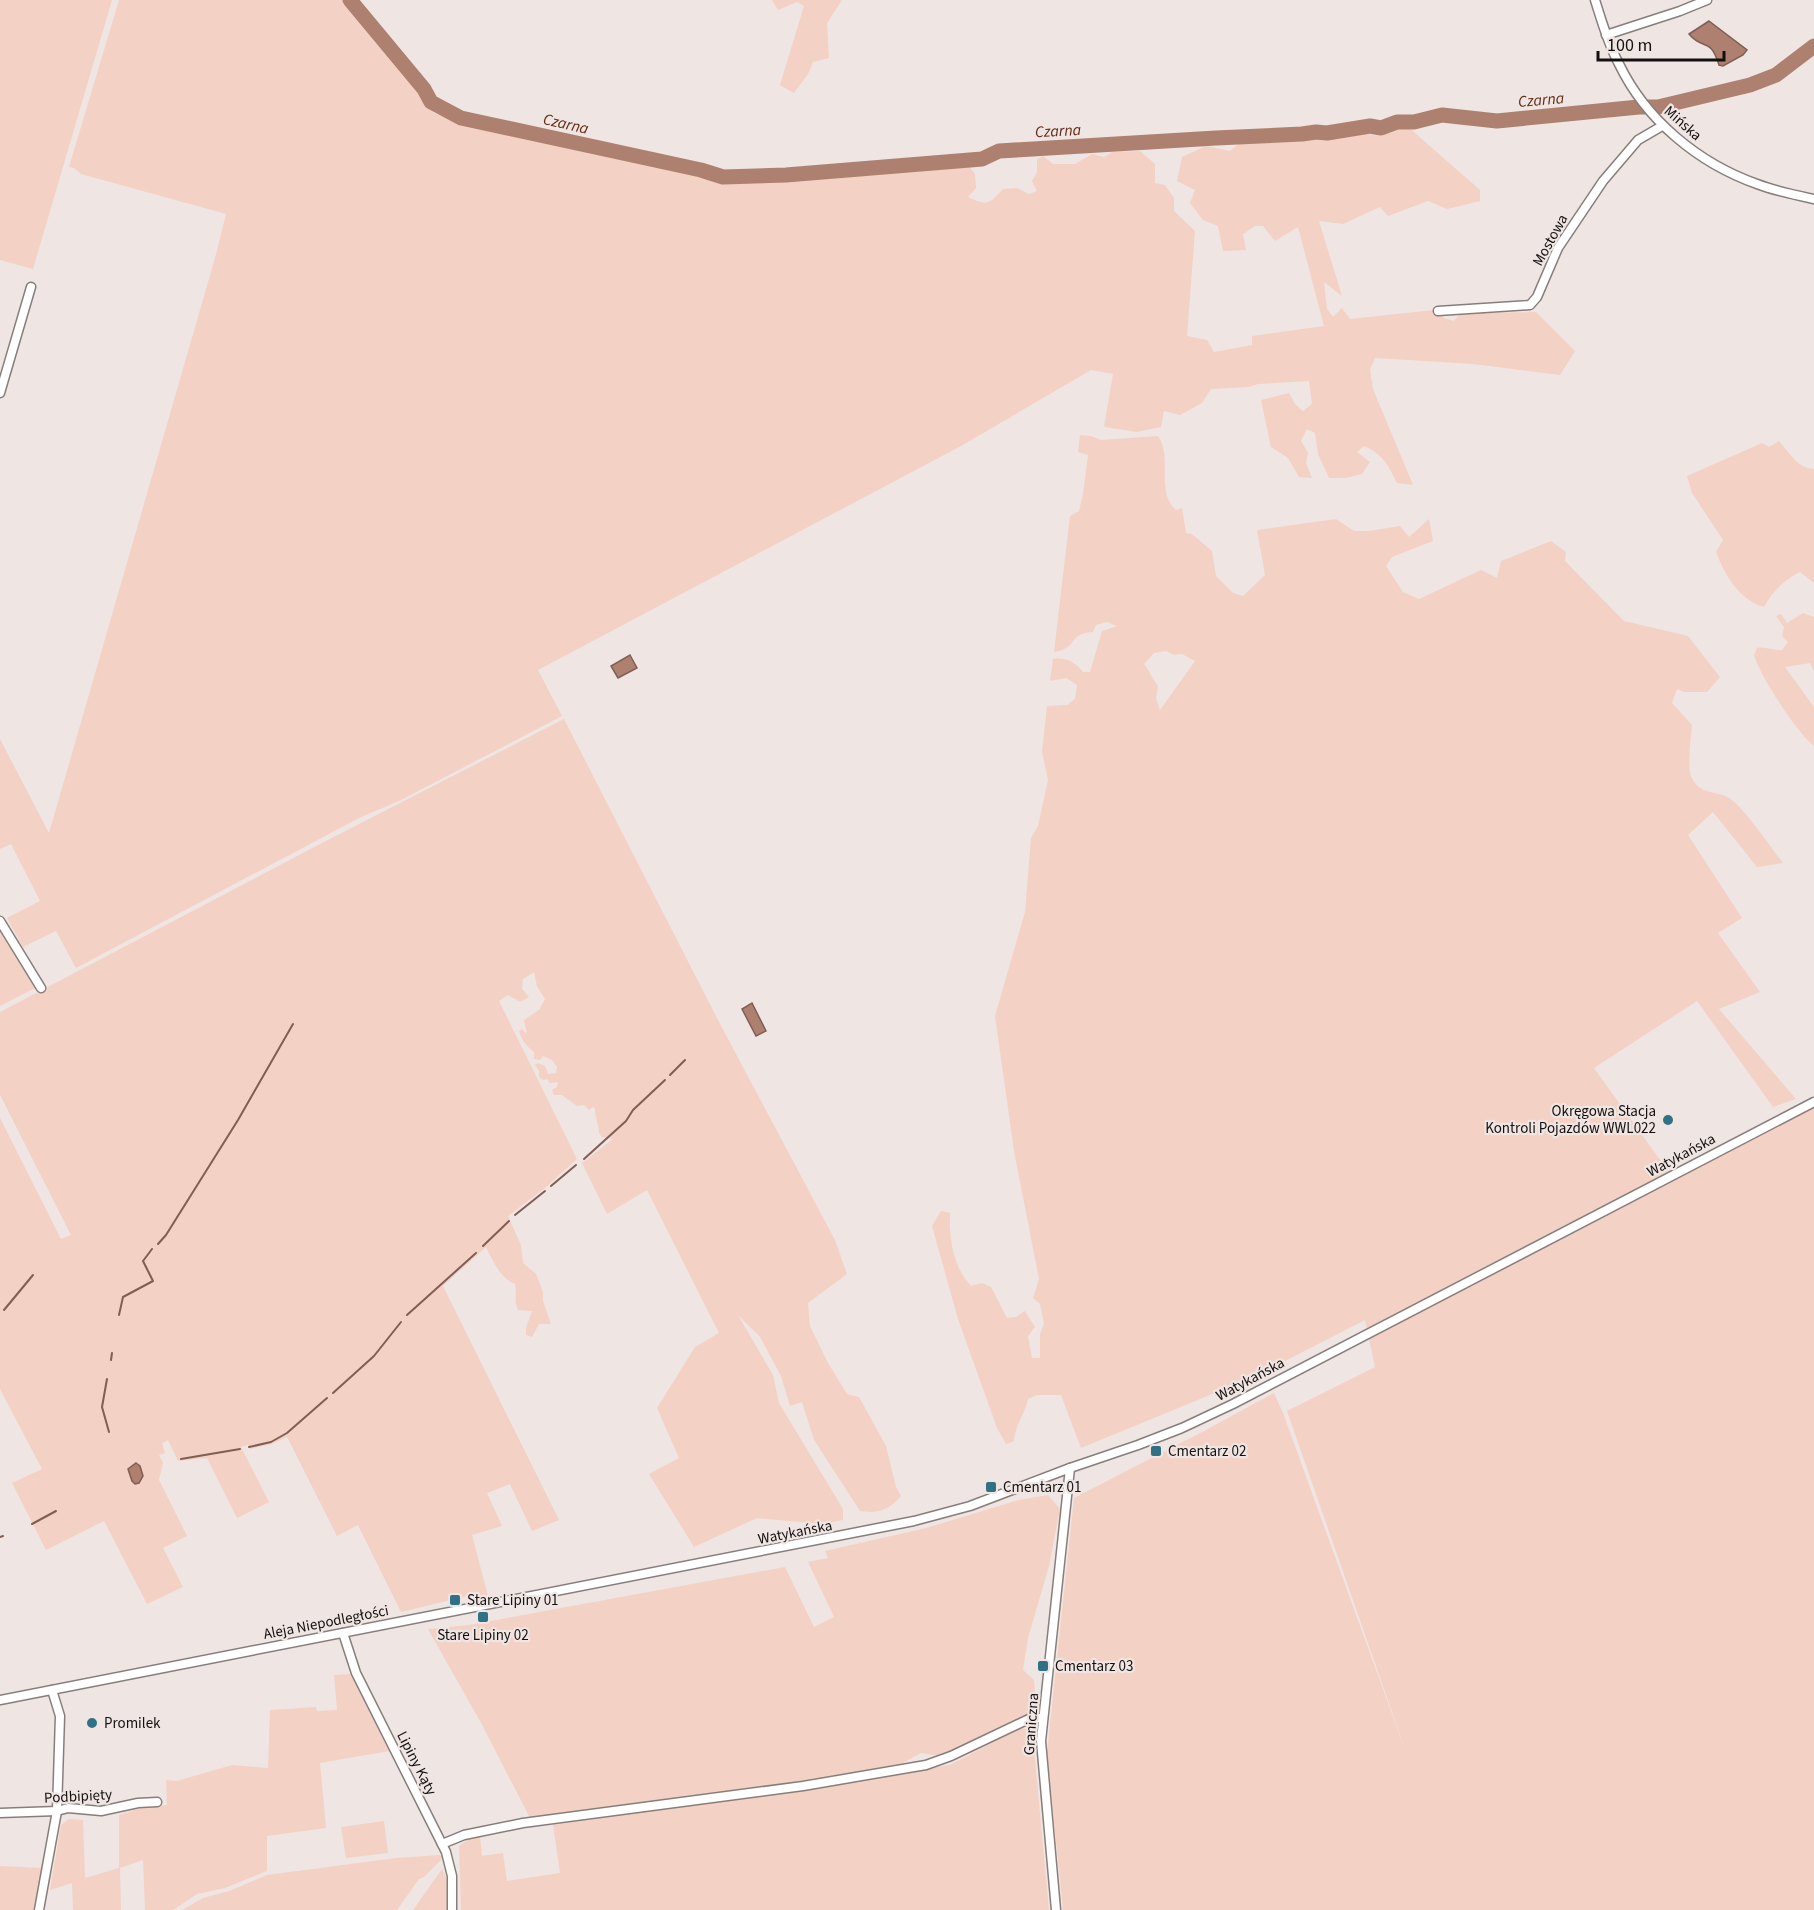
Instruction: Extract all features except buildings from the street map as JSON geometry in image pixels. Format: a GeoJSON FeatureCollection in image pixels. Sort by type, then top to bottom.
{"type":"FeatureCollection","features":[{"type":"Feature","properties":{"kind":"street","name":"Mińska"},"geometry":{"type":"LineString","coordinates":[[1595,0],[1606,35],[1619,65],[1634,90],[1662,126],[1697,153],[1742,179],[1814,199]]}},
{"type":"Feature","properties":{"kind":"street"},"geometry":{"type":"LineString","coordinates":[[1606,35],[1707,0]]}},
{"type":"Feature","properties":{"kind":"street","name":"Mostowa"},"geometry":{"type":"LineString","coordinates":[[1438,311],[1530,305],[1537,297],[1558,248],[1603,181],[1638,140],[1662,126]]}},
{"type":"Feature","properties":{"kind":"street"},"geometry":{"type":"LineString","coordinates":[[0,393],[32,287]]}},
{"type":"Feature","properties":{"kind":"street"},"geometry":{"type":"LineString","coordinates":[[0,921],[41,988]]}},
{"type":"Feature","properties":{"kind":"street","name":"Watykańska"},"geometry":{"type":"LineString","coordinates":[[658,1571],[914,1521],[996,1497],[1070,1468],[1160,1437],[1233,1404],[1814,1102]]}},
{"type":"Feature","properties":{"kind":"street","name":"Graniczna"},"geometry":{"type":"LineString","coordinates":[[1056,1910],[1041,1754],[1070,1468]]}},
{"type":"Feature","properties":{"kind":"street","name":"Aleja Niepodległości"},"geometry":{"type":"LineString","coordinates":[[0,1700],[658,1571]]}},
{"type":"Feature","properties":{"kind":"street","name":"Lipiny Kąty"},"geometry":{"type":"LineString","coordinates":[[343,1633],[356,1673],[446,1852],[452,1876],[452,1910]]}},
{"type":"Feature","properties":{"kind":"street"},"geometry":{"type":"LineString","coordinates":[[39,1910],[57,1811],[60,1716],[52,1690]]}},
{"type":"Feature","properties":{"kind":"street"},"geometry":{"type":"LineString","coordinates":[[442,1844],[464,1835],[523,1823],[803,1786],[926,1765],[951,1756],[1031,1718],[1043,1718]]}},
{"type":"Feature","properties":{"kind":"street","name":"Podbipięty"},"geometry":{"type":"LineString","coordinates":[[0,1813],[57,1811],[68,1808],[101,1811],[138,1803],[157,1802]]}},
{"type":"Feature","properties":{"kind":"shaded area"},"geometry":{"type":"Polygon","coordinates":[[[0,0],[112,0],[33,269],[0,260],[0,0]]]}},
{"type":"Feature","properties":{"kind":"shaded area"},"geometry":{"type":"Polygon","coordinates":[[[119,0],[343,0],[434,113],[464,125],[685,171],[719,183],[969,166],[975,174],[976,188],[968,197],[984,203],[991,201],[1003,189],[1017,188],[1029,194],[1037,191],[1032,181],[1037,172],[1037,159],[1043,156],[1053,164],[1075,164],[1092,154],[1104,157],[1112,152],[1140,151],[1155,164],[1155,183],[1165,185],[1174,198],[1174,211],[1195,231],[1187,336],[1207,340],[1214,352],[1252,345],[1252,336],[1324,326],[1298,227],[1275,241],[1263,226],[1255,226],[1243,234],[1246,250],[1223,251],[1218,226],[1203,220],[1190,203],[1195,190],[1177,181],[1182,157],[1206,146],[1230,151],[1240,143],[1362,133],[1380,136],[1391,128],[1407,126],[1480,190],[1480,201],[1447,209],[1428,201],[1388,216],[1380,207],[1343,224],[1319,221],[1342,296],[1324,282],[1327,309],[1333,317],[1342,308],[1350,319],[1434,310],[1446,319],[1454,321],[1461,313],[1536,312],[1575,351],[1560,375],[1473,364],[1375,358],[1370,370],[1373,389],[1413,485],[1397,483],[1384,461],[1364,446],[1357,452],[1370,462],[1362,474],[1345,478],[1329,478],[1318,454],[1315,433],[1307,429],[1301,441],[1308,453],[1306,463],[1312,478],[1299,477],[1288,458],[1271,447],[1261,400],[1289,393],[1295,404],[1303,411],[1312,404],[1309,381],[1211,389],[1202,403],[1180,415],[1164,411],[1161,427],[1137,432],[1104,427],[1113,374],[1091,370],[961,446],[538,670],[562,716],[401,800],[359,818],[76,968],[56,931],[23,947],[7,918],[40,901],[11,844],[0,849],[0,739],[49,833],[226,214],[81,174],[69,167],[119,0]]]}},
{"type":"Feature","properties":{"kind":"shaded area"},"geometry":{"type":"Polygon","coordinates":[[[772,0],[842,0],[827,23],[829,58],[813,62],[808,74],[794,93],[780,85],[804,6],[797,2],[778,10],[772,0]]]}},
{"type":"Feature","properties":{"kind":"shaded area"},"geometry":{"type":"Polygon","coordinates":[[[1709,21],[1747,50],[1743,55],[1723,66],[1719,65],[1712,50],[1689,34],[1709,21]]]}},
{"type":"Feature","properties":{"kind":"shaded area"},"geometry":{"type":"Polygon","coordinates":[[[1080,435],[1101,440],[1158,436],[1164,453],[1166,494],[1176,510],[1182,508],[1186,533],[1192,534],[1212,551],[1216,576],[1233,593],[1243,596],[1265,575],[1257,530],[1336,519],[1354,531],[1400,526],[1409,537],[1429,519],[1433,541],[1392,557],[1386,566],[1403,592],[1419,599],[1481,570],[1497,578],[1501,561],[1551,541],[1566,552],[1565,561],[1624,621],[1688,636],[1720,677],[1707,692],[1684,692],[1677,689],[1672,703],[1692,725],[1689,759],[1691,776],[1703,790],[1729,798],[1735,803],[1783,863],[1757,867],[1713,812],[1688,835],[1742,918],[1718,933],[1760,992],[1719,1009],[1796,1099],[1773,1107],[1697,1001],[1594,1068],[1668,1171],[1777,1126],[1814,1107],[1814,1910],[1063,1910],[1047,1753],[1074,1498],[1274,1393],[1408,1758],[1287,1411],[1375,1367],[1365,1320],[1256,1376],[1081,1448],[1061,1395],[1037,1395],[1028,1399],[1014,1441],[1006,1444],[997,1428],[958,1319],[932,1226],[941,1211],[950,1213],[953,1252],[960,1270],[971,1286],[982,1283],[991,1287],[1007,1318],[1016,1317],[1025,1311],[1035,1327],[1028,1336],[1032,1358],[1040,1358],[1040,1334],[1044,1324],[1040,1304],[1033,1298],[1039,1279],[1014,1151],[995,1016],[1025,912],[1031,838],[1038,826],[1048,780],[1042,752],[1047,706],[1067,705],[1075,699],[1077,685],[1066,678],[1050,681],[1053,659],[1066,660],[1077,665],[1083,672],[1090,672],[1102,631],[1117,626],[1107,622],[1096,625],[1093,632],[1077,636],[1068,647],[1054,652],[1070,516],[1079,511],[1088,455],[1078,452],[1080,435]],[[1166,651],[1154,653],[1144,664],[1158,686],[1156,698],[1160,710],[1195,661],[1182,654],[1174,655],[1166,651]]]}},
{"type":"Feature","properties":{"kind":"shaded area"},"geometry":{"type":"Polygon","coordinates":[[[1779,441],[1799,463],[1814,469],[1814,583],[1800,572],[1779,587],[1764,607],[1747,599],[1729,578],[1716,552],[1723,540],[1692,493],[1687,476],[1762,443],[1769,447],[1779,441]]]}},
{"type":"Feature","properties":{"kind":"shaded area"},"geometry":{"type":"Polygon","coordinates":[[[1803,613],[1814,617],[1814,671],[1810,663],[1785,667],[1814,707],[1814,746],[1798,729],[1780,703],[1754,655],[1757,648],[1782,650],[1788,642],[1782,636],[1784,627],[1776,616],[1781,614],[1787,623],[1803,613]]]}},
{"type":"Feature","properties":{"kind":"shaded area"},"geometry":{"type":"Polygon","coordinates":[[[630,655],[637,668],[618,678],[611,666],[630,655]]]}},
{"type":"Feature","properties":{"kind":"shaded area"},"geometry":{"type":"Polygon","coordinates":[[[564,719],[718,1020],[835,1240],[847,1274],[808,1303],[810,1326],[828,1363],[847,1394],[859,1397],[886,1446],[896,1487],[901,1496],[883,1510],[860,1511],[814,1440],[802,1402],[790,1406],[781,1376],[760,1337],[738,1315],[773,1375],[779,1403],[843,1509],[843,1520],[821,1524],[757,1518],[694,1547],[649,1474],[679,1458],[657,1408],[695,1347],[719,1333],[647,1190],[607,1214],[582,1163],[613,1139],[602,1137],[599,1133],[593,1107],[589,1110],[584,1105],[577,1106],[562,1095],[554,1095],[552,1090],[557,1087],[558,1082],[550,1083],[547,1079],[543,1080],[539,1077],[539,1071],[535,1065],[538,1063],[545,1066],[548,1074],[556,1073],[557,1067],[552,1060],[543,1056],[540,1060],[534,1059],[534,1052],[525,1043],[519,1031],[522,1029],[527,1034],[524,1020],[539,1010],[545,999],[537,986],[534,972],[523,979],[522,989],[529,997],[520,1002],[508,995],[499,1001],[577,1159],[545,1188],[508,1216],[521,1245],[523,1263],[536,1274],[551,1324],[539,1324],[532,1337],[526,1335],[532,1311],[518,1310],[515,1284],[501,1273],[486,1247],[443,1286],[559,1520],[532,1531],[510,1484],[487,1493],[502,1526],[472,1535],[488,1596],[472,1595],[401,1612],[358,1525],[337,1536],[287,1437],[272,1444],[250,1449],[248,1445],[241,1447],[269,1502],[237,1518],[207,1458],[178,1461],[168,1440],[162,1443],[165,1453],[159,1455],[163,1463],[159,1480],[187,1536],[163,1548],[183,1587],[147,1604],[104,1521],[46,1550],[12,1483],[42,1469],[0,1389],[0,1118],[61,1239],[71,1235],[0,1095],[0,1012],[564,719]]]}},
{"type":"Feature","properties":{"kind":"shaded area"},"geometry":{"type":"Polygon","coordinates":[[[0,927],[35,988],[0,1006],[0,927]]]}},
{"type":"Feature","properties":{"kind":"shaded area"},"geometry":{"type":"Polygon","coordinates":[[[752,1003],[766,1031],[756,1036],[742,1009],[752,1003]]]}},
{"type":"Feature","properties":{"kind":"shaded area"},"geometry":{"type":"Polygon","coordinates":[[[136,1463],[140,1466],[143,1476],[139,1483],[135,1484],[128,1469],[136,1463]]]}},
{"type":"Feature","properties":{"kind":"shaded area"},"geometry":{"type":"Polygon","coordinates":[[[1048,1495],[1060,1509],[1049,1566],[1028,1638],[1023,1670],[1034,1680],[1036,1711],[941,1756],[921,1753],[903,1763],[839,1776],[530,1818],[480,1721],[428,1629],[469,1625],[785,1567],[814,1627],[834,1617],[808,1562],[828,1558],[825,1551],[926,1528],[1019,1500],[1048,1495]]]}},
{"type":"Feature","properties":{"kind":"shaded area"},"geometry":{"type":"Polygon","coordinates":[[[350,1674],[389,1751],[320,1763],[326,1828],[267,1836],[267,1871],[225,1888],[197,1894],[173,1910],[145,1910],[143,1860],[120,1868],[121,1910],[73,1910],[72,1883],[50,1890],[61,1825],[69,1819],[83,1820],[85,1878],[119,1868],[119,1815],[143,1807],[167,1805],[166,1780],[177,1781],[232,1765],[268,1768],[270,1710],[316,1707],[317,1711],[337,1710],[334,1675],[350,1674]]]}},
{"type":"Feature","properties":{"kind":"shaded area"},"geometry":{"type":"Polygon","coordinates":[[[1020,1728],[1031,1730],[1049,1910],[461,1910],[459,1846],[469,1839],[480,1836],[482,1856],[503,1853],[507,1881],[560,1873],[553,1825],[950,1765],[1020,1728]]]}},
{"type":"Feature","properties":{"kind":"shaded area"},"geometry":{"type":"Polygon","coordinates":[[[384,1821],[388,1853],[346,1858],[341,1827],[384,1821]]]}},
{"type":"Feature","properties":{"kind":"shaded area"},"geometry":{"type":"Polygon","coordinates":[[[440,1855],[441,1860],[419,1879],[397,1910],[182,1910],[203,1898],[229,1891],[267,1875],[396,1858],[440,1855]]]}},
{"type":"Feature","properties":{"kind":"shaded area"},"geometry":{"type":"Polygon","coordinates":[[[0,1866],[43,1868],[35,1910],[0,1910],[0,1866]]]}},
{"type":"Feature","properties":{"kind":"shaded area"},"geometry":{"type":"Polygon","coordinates":[[[442,1869],[447,1884],[447,1910],[413,1910],[442,1869]]]}},
{"type":"Feature","properties":{"kind":"waterway","name":"Czarna"},"geometry":{"type":"LineString","coordinates":[[350,0],[424,89],[431,102],[461,118],[701,170],[723,177],[786,175],[982,159],[999,151],[1327,133],[1370,126],[1381,128],[1397,122],[1414,122],[1442,115],[1497,121],[1658,107],[1750,85],[1776,75],[1814,46]]}},
{"type":"Feature","properties":{"kind":"waterway"},"geometry":{"type":"LineString","coordinates":[[158,1244],[166,1235],[238,1120],[293,1024]]}},
{"type":"Feature","properties":{"kind":"waterway"},"geometry":{"type":"LineString","coordinates":[[670,1075],[685,1060]]}},
{"type":"Feature","properties":{"kind":"waterway"},"geometry":{"type":"LineString","coordinates":[[584,1159],[626,1121],[633,1110],[665,1080]]}},
{"type":"Feature","properties":{"kind":"waterway"},"geometry":{"type":"LineString","coordinates":[[551,1186],[576,1165]]}},
{"type":"Feature","properties":{"kind":"waterway"},"geometry":{"type":"LineString","coordinates":[[515,1215],[545,1191]]}},
{"type":"Feature","properties":{"kind":"waterway"},"geometry":{"type":"LineString","coordinates":[[483,1246],[509,1221]]}},
{"type":"Feature","properties":{"kind":"waterway"},"geometry":{"type":"LineString","coordinates":[[119,1315],[123,1297],[153,1281],[143,1261],[152,1249]]}},
{"type":"Feature","properties":{"kind":"waterway"},"geometry":{"type":"LineString","coordinates":[[407,1315],[476,1253]]}},
{"type":"Feature","properties":{"kind":"waterway"},"geometry":{"type":"LineString","coordinates":[[4,1310],[33,1275]]}},
{"type":"Feature","properties":{"kind":"waterway"},"geometry":{"type":"LineString","coordinates":[[333,1393],[374,1356],[401,1322]]}},
{"type":"Feature","properties":{"kind":"waterway"},"geometry":{"type":"LineString","coordinates":[[111,1360],[112,1353]]}},
{"type":"Feature","properties":{"kind":"waterway"},"geometry":{"type":"LineString","coordinates":[[107,1379],[102,1407],[109,1432]]}},
{"type":"Feature","properties":{"kind":"waterway"},"geometry":{"type":"LineString","coordinates":[[249,1447],[271,1442],[287,1433],[327,1398]]}},
{"type":"Feature","properties":{"kind":"waterway"},"geometry":{"type":"LineString","coordinates":[[181,1459],[240,1449]]}},
{"type":"Feature","properties":{"kind":"waterway"},"geometry":{"type":"LineString","coordinates":[[32,1524],[56,1511]]}},
{"type":"Feature","properties":{"kind":"place","name":"Okręgowa Stacja Kontroli Pojazdów WWL022"},"geometry":{"type":"Point","coordinates":[1668,1120]}},
{"type":"Feature","properties":{"kind":"place","name":"Cmentarz 02"},"geometry":{"type":"Point","coordinates":[1156,1451]}},
{"type":"Feature","properties":{"kind":"place","name":"Cmentarz 01"},"geometry":{"type":"Point","coordinates":[991,1487]}},
{"type":"Feature","properties":{"kind":"place","name":"Stare Lipiny 01"},"geometry":{"type":"Point","coordinates":[455,1600]}},
{"type":"Feature","properties":{"kind":"place","name":"Stare Lipiny 02"},"geometry":{"type":"Point","coordinates":[483,1617]}},
{"type":"Feature","properties":{"kind":"place","name":"Cmentarz 03"},"geometry":{"type":"Point","coordinates":[1043,1666]}},
{"type":"Feature","properties":{"kind":"place","name":"Promilek"},"geometry":{"type":"Point","coordinates":[92,1723]}}]}
